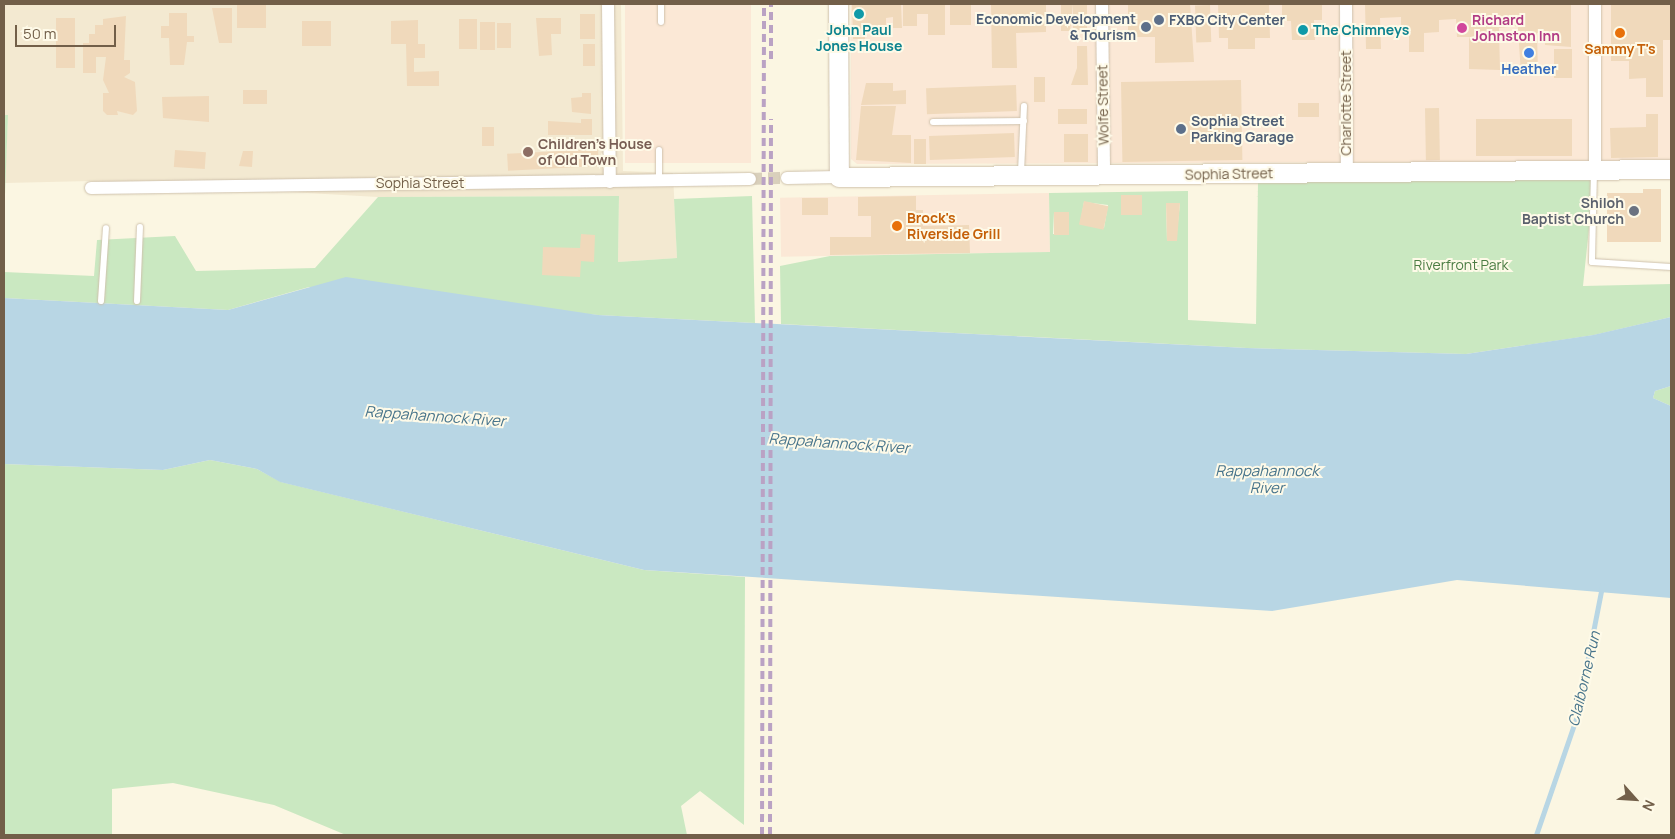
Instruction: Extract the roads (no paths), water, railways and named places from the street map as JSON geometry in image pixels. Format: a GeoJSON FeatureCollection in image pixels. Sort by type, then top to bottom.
{"type":"FeatureCollection","features":[{"type":"Feature","properties":{"kind":"main road"},"geometry":{"type":"LineString","coordinates":[[838,4],[839,177]]}},
{"type":"Feature","properties":{"kind":"main road","name":"Sophia Street"},"geometry":{"type":"LineString","coordinates":[[839,177],[1104,176],[1671,169]]}},
{"type":"Feature","properties":{"kind":"street"},"geometry":{"type":"LineString","coordinates":[[608,4],[610,182]]}},
{"type":"Feature","properties":{"kind":"street","name":"Wolfe Street"},"geometry":{"type":"LineString","coordinates":[[1102,4],[1104,176]]}},
{"type":"Feature","properties":{"kind":"street","name":"Charlotte Street"},"geometry":{"type":"LineString","coordinates":[[1346,4],[1347,173]]}},
{"type":"Feature","properties":{"kind":"street"},"geometry":{"type":"LineString","coordinates":[[1595,4],[1595,170]]}},
{"type":"Feature","properties":{"kind":"street","name":"Sophia Street"},"geometry":{"type":"LineString","coordinates":[[787,178],[839,177]]}},
{"type":"Feature","properties":{"kind":"street","name":"Sophia Street"},"geometry":{"type":"LineString","coordinates":[[91,188],[750,180]]}},
{"type":"Feature","properties":{"kind":"lane"},"geometry":{"type":"LineString","coordinates":[[661,4],[661,22]]}},
{"type":"Feature","properties":{"kind":"lane"},"geometry":{"type":"LineString","coordinates":[[1021,176],[1024,106]]}},
{"type":"Feature","properties":{"kind":"lane"},"geometry":{"type":"LineString","coordinates":[[933,122],[1024,121]]}},
{"type":"Feature","properties":{"kind":"lane"},"geometry":{"type":"LineString","coordinates":[[659,150],[659,181]]}},
{"type":"Feature","properties":{"kind":"lane"},"geometry":{"type":"LineString","coordinates":[[1595,170],[1591,185],[1592,262],[1671,267]]}},
{"type":"Feature","properties":{"kind":"lane"},"geometry":{"type":"LineString","coordinates":[[101,301],[106,228]]}},
{"type":"Feature","properties":{"kind":"lane"},"geometry":{"type":"LineString","coordinates":[[137,301],[140,228]]}},
{"type":"Feature","properties":{"kind":"water","name":"Rappahannock River"},"geometry":{"type":"Polygon","coordinates":[[[346,277],[598,315],[1247,348],[1466,354],[1593,335],[1671,317],[1671,386],[1655,391],[1653,398],[1671,406],[1671,598],[1457,580],[1272,611],[644,570],[280,482],[257,469],[210,460],[163,470],[4,464],[4,298],[228,310],[346,277]]]}},
{"type":"Feature","properties":{"kind":"waterway","name":"Claiborne Run"},"geometry":{"type":"LineString","coordinates":[[1536,835],[1576,719],[1602,586]]}},
{"type":"Feature","properties":{"kind":"tunnel"},"geometry":{"type":"LineString","coordinates":[[750,179],[787,178]]}},
{"type":"Feature","properties":{"kind":"railway"},"geometry":{"type":"LineString","coordinates":[[762,835],[764,4]]}},
{"type":"Feature","properties":{"kind":"railway"},"geometry":{"type":"LineString","coordinates":[[771,4],[771,59]]}},
{"type":"Feature","properties":{"kind":"railway"},"geometry":{"type":"LineString","coordinates":[[770,835],[771,119]]}},
{"type":"Feature","properties":{"kind":"place","name":"John Paul Jones House"},"geometry":{"type":"Point","coordinates":[859,14]}},
{"type":"Feature","properties":{"kind":"place","name":"FXBG City Center"},"geometry":{"type":"Point","coordinates":[1159,20]}},
{"type":"Feature","properties":{"kind":"place","name":"Economic Development & Tourism"},"geometry":{"type":"Point","coordinates":[1146,27]}},
{"type":"Feature","properties":{"kind":"place","name":"Richard Johnston Inn"},"geometry":{"type":"Point","coordinates":[1462,28]}},
{"type":"Feature","properties":{"kind":"place","name":"The Chimneys"},"geometry":{"type":"Point","coordinates":[1303,30]}},
{"type":"Feature","properties":{"kind":"place","name":"Sammy T's"},"geometry":{"type":"Point","coordinates":[1620,33]}},
{"type":"Feature","properties":{"kind":"place","name":"Heather"},"geometry":{"type":"Point","coordinates":[1529,53]}},
{"type":"Feature","properties":{"kind":"place","name":"Sophia Street Parking Garage"},"geometry":{"type":"Point","coordinates":[1181,129]}},
{"type":"Feature","properties":{"kind":"place","name":"Children's House of Old Town"},"geometry":{"type":"Point","coordinates":[528,152]}},
{"type":"Feature","properties":{"kind":"place","name":"Shiloh Baptist Church"},"geometry":{"type":"Point","coordinates":[1634,211]}},
{"type":"Feature","properties":{"kind":"place","name":"Brock's Riverside Grill"},"geometry":{"type":"Point","coordinates":[897,226]}},
{"type":"Feature","properties":{"kind":"park label","name":"Riverfront Park"},"geometry":{"type":"Point","coordinates":[1461,265]}}]}
